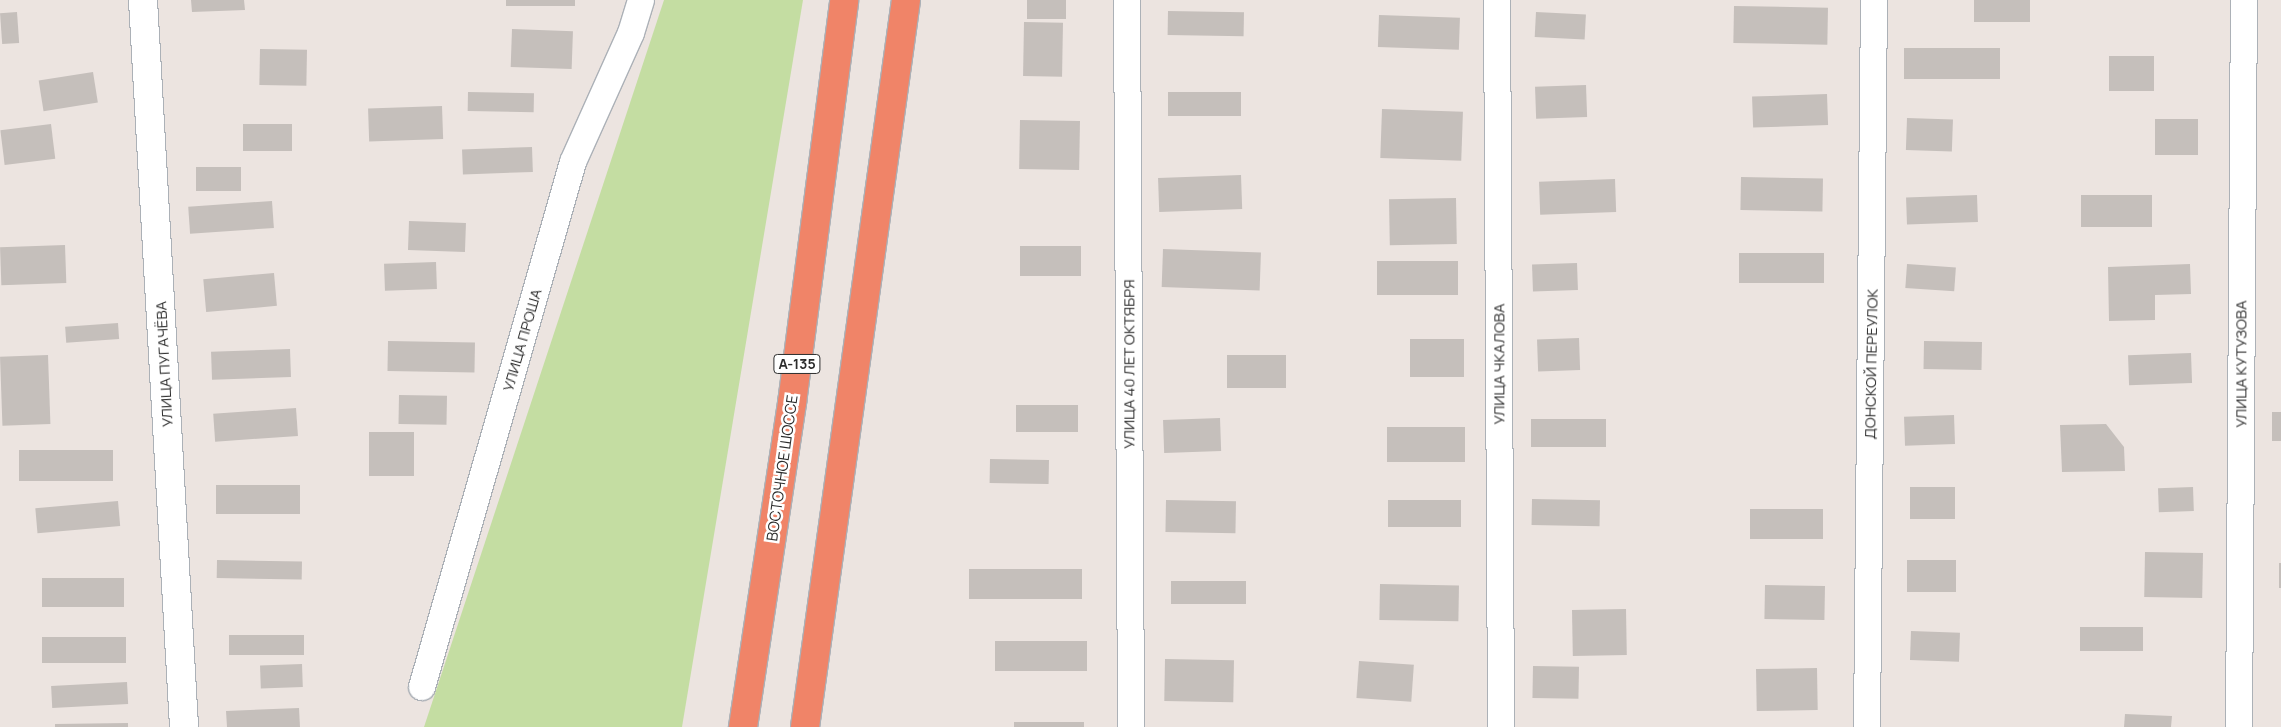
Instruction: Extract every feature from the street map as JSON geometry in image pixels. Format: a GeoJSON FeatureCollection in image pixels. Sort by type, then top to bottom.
{"type":"FeatureCollection","features":[{"type":"Feature","properties":{"kind":"highway","name":"ВОСТОЧНОЕ ШОССЕ"},"geometry":{"type":"LineString","coordinates":[[743,727],[792,403],[844,0]]}},
{"type":"Feature","properties":{"kind":"highway"},"geometry":{"type":"LineString","coordinates":[[805,727],[906,0]]}},
{"type":"Feature","properties":{"kind":"street","name":"УЛИЦА ПУГАЧЁВА"},"geometry":{"type":"LineString","coordinates":[[144,0],[184,727]]}},
{"type":"Feature","properties":{"kind":"street","name":"УЛИЦА ПРОША"},"geometry":{"type":"LineString","coordinates":[[422,687],[573,162],[631,33],[641,0]]}},
{"type":"Feature","properties":{"kind":"street","name":"УЛИЦА 40 ЛЕТ ОКТЯБРЯ"},"geometry":{"type":"LineString","coordinates":[[1127,0],[1131,727]]}},
{"type":"Feature","properties":{"kind":"street","name":"УЛИЦА ЧКАЛОВА"},"geometry":{"type":"LineString","coordinates":[[1497,0],[1501,727]]}},
{"type":"Feature","properties":{"kind":"street","name":"ДОНСКОЙ ПЕРЕУЛОК"},"geometry":{"type":"LineString","coordinates":[[1867,727],[1874,0]]}},
{"type":"Feature","properties":{"kind":"street","name":"УЛИЦА КУТУЗОВА"},"geometry":{"type":"LineString","coordinates":[[2239,727],[2244,0]]}},
{"type":"Feature","properties":{"kind":"green space"},"geometry":{"type":"Polygon","coordinates":[[[664,0],[803,0],[682,727],[424,727],[664,0]]]}},
{"type":"Feature","properties":{"kind":"building"},"geometry":{"type":"Polygon","coordinates":[[[191,0],[244,0],[245,10],[192,12],[191,0]]]}},
{"type":"Feature","properties":{"kind":"building"},"geometry":{"type":"Polygon","coordinates":[[[506,0],[575,0],[575,6],[506,6],[506,0]]]}},
{"type":"Feature","properties":{"kind":"building"},"geometry":{"type":"Polygon","coordinates":[[[1027,0],[1066,0],[1066,19],[1027,19],[1027,0]]]}},
{"type":"Feature","properties":{"kind":"building"},"geometry":{"type":"Polygon","coordinates":[[[1974,0],[2030,0],[2030,22],[1974,22],[1974,0]]]}},
{"type":"Feature","properties":{"kind":"building"},"geometry":{"type":"Polygon","coordinates":[[[1734,6],[1828,8],[1827,45],[1733,43],[1734,6]]]}},
{"type":"Feature","properties":{"kind":"building"},"geometry":{"type":"Polygon","coordinates":[[[1168,11],[1244,12],[1244,36],[1168,35],[1168,11]]]}},
{"type":"Feature","properties":{"kind":"building"},"geometry":{"type":"Polygon","coordinates":[[[17,12],[19,43],[2,44],[0,13],[17,12]]]}},
{"type":"Feature","properties":{"kind":"building"},"geometry":{"type":"Polygon","coordinates":[[[1536,12],[1586,15],[1585,40],[1535,37],[1536,12]]]}},
{"type":"Feature","properties":{"kind":"building"},"geometry":{"type":"Polygon","coordinates":[[[1379,15],[1460,18],[1459,50],[1378,47],[1379,15]]]}},
{"type":"Feature","properties":{"kind":"building"},"geometry":{"type":"Polygon","coordinates":[[[1024,22],[1063,23],[1062,77],[1023,76],[1024,22]]]}},
{"type":"Feature","properties":{"kind":"building"},"geometry":{"type":"Polygon","coordinates":[[[512,29],[573,31],[572,69],[511,67],[512,29]]]}},
{"type":"Feature","properties":{"kind":"building"},"geometry":{"type":"Polygon","coordinates":[[[1904,48],[2000,48],[2000,79],[1904,79],[1904,48]]]}},
{"type":"Feature","properties":{"kind":"building"},"geometry":{"type":"Polygon","coordinates":[[[260,49],[307,50],[306,86],[259,85],[260,49]]]}},
{"type":"Feature","properties":{"kind":"building"},"geometry":{"type":"Polygon","coordinates":[[[2109,56],[2154,56],[2154,91],[2109,91],[2109,56]]]}},
{"type":"Feature","properties":{"kind":"building"},"geometry":{"type":"Polygon","coordinates":[[[93,72],[98,103],[44,111],[39,81],[93,72]]]}},
{"type":"Feature","properties":{"kind":"building"},"geometry":{"type":"Polygon","coordinates":[[[1586,85],[1587,117],[1536,119],[1535,87],[1586,85]]]}},
{"type":"Feature","properties":{"kind":"building"},"geometry":{"type":"Polygon","coordinates":[[[468,92],[534,93],[534,112],[468,111],[468,92]]]}},
{"type":"Feature","properties":{"kind":"building"},"geometry":{"type":"Polygon","coordinates":[[[1168,92],[1241,92],[1241,116],[1168,116],[1168,92]]]}},
{"type":"Feature","properties":{"kind":"building"},"geometry":{"type":"Polygon","coordinates":[[[1827,94],[1828,125],[1753,128],[1752,97],[1827,94]]]}},
{"type":"Feature","properties":{"kind":"building"},"geometry":{"type":"Polygon","coordinates":[[[442,106],[443,139],[369,142],[368,109],[442,106]]]}},
{"type":"Feature","properties":{"kind":"building"},"geometry":{"type":"Polygon","coordinates":[[[1382,109],[1463,112],[1461,161],[1380,158],[1382,109]]]}},
{"type":"Feature","properties":{"kind":"building"},"geometry":{"type":"Polygon","coordinates":[[[1907,118],[1953,120],[1952,152],[1906,150],[1907,118]]]}},
{"type":"Feature","properties":{"kind":"building"},"geometry":{"type":"Polygon","coordinates":[[[2155,119],[2198,119],[2198,155],[2155,155],[2155,119]]]}},
{"type":"Feature","properties":{"kind":"building"},"geometry":{"type":"Polygon","coordinates":[[[1020,120],[1080,121],[1079,170],[1019,169],[1020,120]]]}},
{"type":"Feature","properties":{"kind":"building"},"geometry":{"type":"Polygon","coordinates":[[[51,124],[55,159],[5,165],[0,130],[51,124]]]}},
{"type":"Feature","properties":{"kind":"building"},"geometry":{"type":"Polygon","coordinates":[[[243,124],[292,124],[292,151],[243,151],[243,124]]]}},
{"type":"Feature","properties":{"kind":"building"},"geometry":{"type":"Polygon","coordinates":[[[532,147],[533,172],[463,174],[462,149],[532,147]]]}},
{"type":"Feature","properties":{"kind":"building"},"geometry":{"type":"Polygon","coordinates":[[[196,167],[241,167],[241,191],[196,191],[196,167]]]}},
{"type":"Feature","properties":{"kind":"building"},"geometry":{"type":"Polygon","coordinates":[[[1241,175],[1242,209],[1159,212],[1158,178],[1241,175]]]}},
{"type":"Feature","properties":{"kind":"building"},"geometry":{"type":"Polygon","coordinates":[[[1741,177],[1823,178],[1822,211],[1740,210],[1741,177]]]}},
{"type":"Feature","properties":{"kind":"building"},"geometry":{"type":"Polygon","coordinates":[[[1615,179],[1616,212],[1540,215],[1539,182],[1615,179]]]}},
{"type":"Feature","properties":{"kind":"building"},"geometry":{"type":"Polygon","coordinates":[[[1977,195],[1978,222],[1907,224],[1906,197],[1977,195]]]}},
{"type":"Feature","properties":{"kind":"building"},"geometry":{"type":"Polygon","coordinates":[[[2081,195],[2152,195],[2152,227],[2081,227],[2081,195]]]}},
{"type":"Feature","properties":{"kind":"building"},"geometry":{"type":"Polygon","coordinates":[[[1456,198],[1457,244],[1390,245],[1389,199],[1456,198]]]}},
{"type":"Feature","properties":{"kind":"building"},"geometry":{"type":"Polygon","coordinates":[[[272,201],[274,228],[190,234],[188,207],[272,201]]]}},
{"type":"Feature","properties":{"kind":"building"},"geometry":{"type":"Polygon","coordinates":[[[409,221],[466,223],[465,252],[408,250],[409,221]]]}},
{"type":"Feature","properties":{"kind":"building"},"geometry":{"type":"Polygon","coordinates":[[[65,245],[66,283],[1,285],[0,247],[65,245]]]}},
{"type":"Feature","properties":{"kind":"building"},"geometry":{"type":"Polygon","coordinates":[[[1020,246],[1081,246],[1081,276],[1020,276],[1020,246]]]}},
{"type":"Feature","properties":{"kind":"building"},"geometry":{"type":"Polygon","coordinates":[[[1163,249],[1261,252],[1260,290],[1162,287],[1163,249]]]}},
{"type":"Feature","properties":{"kind":"building"},"geometry":{"type":"Polygon","coordinates":[[[1739,253],[1824,253],[1824,283],[1739,283],[1739,253]]]}},
{"type":"Feature","properties":{"kind":"building"},"geometry":{"type":"Polygon","coordinates":[[[1377,261],[1458,261],[1458,295],[1377,295],[1377,261]]]}},
{"type":"Feature","properties":{"kind":"building"},"geometry":{"type":"Polygon","coordinates":[[[436,262],[437,289],[385,291],[384,264],[436,262]]]}},
{"type":"Feature","properties":{"kind":"building"},"geometry":{"type":"Polygon","coordinates":[[[1577,263],[1578,290],[1533,292],[1532,265],[1577,263]]]}},
{"type":"Feature","properties":{"kind":"building"},"geometry":{"type":"Polygon","coordinates":[[[1907,264],[1956,267],[1954,291],[1905,288],[1907,264]]]}},
{"type":"Feature","properties":{"kind":"building"},"geometry":{"type":"Polygon","coordinates":[[[2190,264],[2191,294],[2155,295],[2155,320],[2109,321],[2108,267],[2190,264]]]}},
{"type":"Feature","properties":{"kind":"building"},"geometry":{"type":"Polygon","coordinates":[[[274,273],[277,306],[206,312],[203,279],[274,273]]]}},
{"type":"Feature","properties":{"kind":"building"},"geometry":{"type":"Polygon","coordinates":[[[118,323],[119,339],[66,343],[65,327],[118,323]]]}},
{"type":"Feature","properties":{"kind":"building"},"geometry":{"type":"Polygon","coordinates":[[[1579,338],[1580,370],[1538,371],[1537,339],[1579,338]]]}},
{"type":"Feature","properties":{"kind":"building"},"geometry":{"type":"Polygon","coordinates":[[[1410,339],[1464,339],[1464,377],[1410,377],[1410,339]]]}},
{"type":"Feature","properties":{"kind":"building"},"geometry":{"type":"Polygon","coordinates":[[[388,341],[475,343],[474,373],[387,371],[388,341]]]}},
{"type":"Feature","properties":{"kind":"building"},"geometry":{"type":"Polygon","coordinates":[[[1924,341],[1982,342],[1982,370],[1924,369],[1924,341]]]}},
{"type":"Feature","properties":{"kind":"building"},"geometry":{"type":"Polygon","coordinates":[[[290,349],[291,377],[212,380],[211,352],[290,349]]]}},
{"type":"Feature","properties":{"kind":"building"},"geometry":{"type":"Polygon","coordinates":[[[2191,353],[2192,383],[2129,385],[2128,355],[2191,353]]]}},
{"type":"Feature","properties":{"kind":"building"},"geometry":{"type":"Polygon","coordinates":[[[48,355],[50,424],[2,426],[0,357],[48,355]]]}},
{"type":"Feature","properties":{"kind":"building"},"geometry":{"type":"Polygon","coordinates":[[[1227,355],[1286,355],[1286,388],[1227,388],[1227,355]]]}},
{"type":"Feature","properties":{"kind":"building"},"geometry":{"type":"Polygon","coordinates":[[[399,395],[447,396],[446,425],[398,424],[399,395]]]}},
{"type":"Feature","properties":{"kind":"building"},"geometry":{"type":"Polygon","coordinates":[[[1016,405],[1078,405],[1078,432],[1016,432],[1016,405]]]}},
{"type":"Feature","properties":{"kind":"building"},"geometry":{"type":"Polygon","coordinates":[[[296,408],[298,436],[215,442],[213,414],[296,408]]]}},
{"type":"Feature","properties":{"kind":"building"},"geometry":{"type":"Polygon","coordinates":[[[2272,412],[2281,412],[2281,441],[2272,441],[2272,412]]]}},
{"type":"Feature","properties":{"kind":"building"},"geometry":{"type":"Polygon","coordinates":[[[1954,415],[1955,444],[1905,446],[1904,417],[1954,415]]]}},
{"type":"Feature","properties":{"kind":"building"},"geometry":{"type":"Polygon","coordinates":[[[1220,418],[1221,451],[1164,453],[1163,420],[1220,418]]]}},
{"type":"Feature","properties":{"kind":"building"},"geometry":{"type":"Polygon","coordinates":[[[1531,419],[1606,419],[1606,447],[1531,447],[1531,419]]]}},
{"type":"Feature","properties":{"kind":"building"},"geometry":{"type":"Polygon","coordinates":[[[2106,424],[2124,447],[2125,471],[2062,472],[2060,425],[2106,424]]]}},
{"type":"Feature","properties":{"kind":"building"},"geometry":{"type":"Polygon","coordinates":[[[1387,427],[1465,427],[1465,462],[1387,462],[1387,427]]]}},
{"type":"Feature","properties":{"kind":"building"},"geometry":{"type":"Polygon","coordinates":[[[369,432],[414,432],[414,476],[369,476],[369,432]]]}},
{"type":"Feature","properties":{"kind":"building"},"geometry":{"type":"Polygon","coordinates":[[[19,450],[113,450],[113,481],[19,481],[19,450]]]}},
{"type":"Feature","properties":{"kind":"building"},"geometry":{"type":"Polygon","coordinates":[[[990,459],[1049,460],[1049,484],[990,483],[990,459]]]}},
{"type":"Feature","properties":{"kind":"building"},"geometry":{"type":"Polygon","coordinates":[[[216,485],[300,485],[300,514],[216,514],[216,485]]]}},
{"type":"Feature","properties":{"kind":"building"},"geometry":{"type":"Polygon","coordinates":[[[1910,487],[1955,487],[1955,519],[1910,519],[1910,487]]]}},
{"type":"Feature","properties":{"kind":"building"},"geometry":{"type":"Polygon","coordinates":[[[2193,487],[2194,511],[2159,512],[2158,488],[2193,487]]]}},
{"type":"Feature","properties":{"kind":"building"},"geometry":{"type":"Polygon","coordinates":[[[1532,499],[1600,500],[1600,526],[1532,525],[1532,499]]]}},
{"type":"Feature","properties":{"kind":"building"},"geometry":{"type":"Polygon","coordinates":[[[1166,500],[1236,501],[1235,533],[1165,532],[1166,500]]]}},
{"type":"Feature","properties":{"kind":"building"},"geometry":{"type":"Polygon","coordinates":[[[1388,500],[1461,500],[1461,527],[1388,527],[1388,500]]]}},
{"type":"Feature","properties":{"kind":"building"},"geometry":{"type":"Polygon","coordinates":[[[118,501],[120,526],[37,533],[35,508],[118,501]]]}},
{"type":"Feature","properties":{"kind":"building"},"geometry":{"type":"Polygon","coordinates":[[[1750,509],[1823,509],[1823,539],[1750,539],[1750,509]]]}},
{"type":"Feature","properties":{"kind":"building"},"geometry":{"type":"Polygon","coordinates":[[[2145,552],[2203,553],[2202,598],[2144,597],[2145,552]]]}},
{"type":"Feature","properties":{"kind":"building"},"geometry":{"type":"Polygon","coordinates":[[[217,560],[302,561],[302,579],[217,578],[217,560]]]}},
{"type":"Feature","properties":{"kind":"building"},"geometry":{"type":"Polygon","coordinates":[[[1907,560],[1956,560],[1956,592],[1907,592],[1907,560]]]}},
{"type":"Feature","properties":{"kind":"building"},"geometry":{"type":"Polygon","coordinates":[[[2279,563],[2281,563],[2281,588],[2279,588],[2279,563]]]}},
{"type":"Feature","properties":{"kind":"building"},"geometry":{"type":"Polygon","coordinates":[[[969,569],[1082,569],[1082,599],[969,599],[969,569]]]}},
{"type":"Feature","properties":{"kind":"building"},"geometry":{"type":"Polygon","coordinates":[[[42,578],[124,578],[124,607],[42,607],[42,578]]]}},
{"type":"Feature","properties":{"kind":"building"},"geometry":{"type":"Polygon","coordinates":[[[1171,581],[1246,581],[1246,604],[1171,604],[1171,581]]]}},
{"type":"Feature","properties":{"kind":"building"},"geometry":{"type":"Polygon","coordinates":[[[1380,584],[1459,585],[1458,621],[1379,620],[1380,584]]]}},
{"type":"Feature","properties":{"kind":"building"},"geometry":{"type":"Polygon","coordinates":[[[1765,585],[1825,586],[1824,620],[1764,619],[1765,585]]]}},
{"type":"Feature","properties":{"kind":"building"},"geometry":{"type":"Polygon","coordinates":[[[1626,609],[1627,655],[1573,656],[1572,610],[1626,609]]]}},
{"type":"Feature","properties":{"kind":"building"},"geometry":{"type":"Polygon","coordinates":[[[2080,627],[2143,627],[2143,651],[2080,651],[2080,627]]]}},
{"type":"Feature","properties":{"kind":"building"},"geometry":{"type":"Polygon","coordinates":[[[1911,631],[1960,633],[1959,662],[1910,660],[1911,631]]]}},
{"type":"Feature","properties":{"kind":"building"},"geometry":{"type":"Polygon","coordinates":[[[229,635],[304,635],[304,655],[229,655],[229,635]]]}},
{"type":"Feature","properties":{"kind":"building"},"geometry":{"type":"Polygon","coordinates":[[[42,637],[126,637],[126,663],[42,663],[42,637]]]}},
{"type":"Feature","properties":{"kind":"building"},"geometry":{"type":"Polygon","coordinates":[[[995,641],[1087,641],[1087,671],[995,671],[995,641]]]}},
{"type":"Feature","properties":{"kind":"building"},"geometry":{"type":"Polygon","coordinates":[[[1165,659],[1234,660],[1233,702],[1164,701],[1165,659]]]}},
{"type":"Feature","properties":{"kind":"building"},"geometry":{"type":"Polygon","coordinates":[[[1359,661],[1414,665],[1411,702],[1356,698],[1359,661]]]}},
{"type":"Feature","properties":{"kind":"building"},"geometry":{"type":"Polygon","coordinates":[[[302,664],[303,687],[261,688],[260,665],[302,664]]]}},
{"type":"Feature","properties":{"kind":"building"},"geometry":{"type":"Polygon","coordinates":[[[1533,666],[1579,667],[1578,699],[1532,698],[1533,666]]]}},
{"type":"Feature","properties":{"kind":"building"},"geometry":{"type":"Polygon","coordinates":[[[1817,668],[1818,710],[1757,711],[1756,669],[1817,668]]]}},
{"type":"Feature","properties":{"kind":"building"},"geometry":{"type":"Polygon","coordinates":[[[127,682],[128,704],[52,708],[51,686],[127,682]]]}},
{"type":"Feature","properties":{"kind":"building"},"geometry":{"type":"Polygon","coordinates":[[[299,708],[300,727],[227,727],[226,711],[299,708]]]}},
{"type":"Feature","properties":{"kind":"building"},"geometry":{"type":"Polygon","coordinates":[[[2125,714],[2172,716],[2171,727],[2124,727],[2125,714]]]}},
{"type":"Feature","properties":{"kind":"building"},"geometry":{"type":"Polygon","coordinates":[[[1014,722],[1084,722],[1084,727],[1014,727],[1014,722]]]}},
{"type":"Feature","properties":{"kind":"building"},"geometry":{"type":"Polygon","coordinates":[[[128,723],[128,727],[55,727],[55,724],[128,723]]]}}]}
